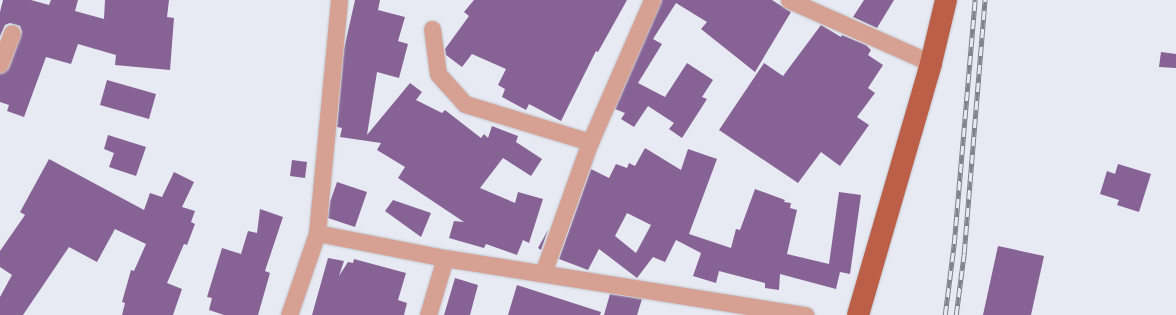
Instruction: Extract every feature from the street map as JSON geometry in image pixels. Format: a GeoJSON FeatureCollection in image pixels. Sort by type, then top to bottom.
{"type":"FeatureCollection","features":[{"type":"Feature","properties":{"kind":"main road"},"geometry":{"type":"LineString","coordinates":[[858,315],[931,63],[946,0]]}},
{"type":"Feature","properties":{"kind":"street"},"geometry":{"type":"LineString","coordinates":[[289,315],[317,233],[339,0]]}},
{"type":"Feature","properties":{"kind":"street"},"geometry":{"type":"LineString","coordinates":[[543,273],[590,142],[652,0]]}},
{"type":"Feature","properties":{"kind":"street"},"geometry":{"type":"LineString","coordinates":[[789,0],[931,63]]}},
{"type":"Feature","properties":{"kind":"street"},"geometry":{"type":"LineString","coordinates":[[432,29],[438,74],[465,104],[590,142]]}},
{"type":"Feature","properties":{"kind":"street"},"geometry":{"type":"LineString","coordinates":[[0,64],[12,32]]}},
{"type":"Feature","properties":{"kind":"street"},"geometry":{"type":"LineString","coordinates":[[317,233],[444,258],[806,315]]}},
{"type":"Feature","properties":{"kind":"street"},"geometry":{"type":"LineString","coordinates":[[428,315],[444,258]]}},
{"type":"Feature","properties":{"kind":"building"},"geometry":{"type":"Polygon","coordinates":[[[3,0],[31,0],[49,5],[51,0],[78,0],[75,11],[104,19],[105,0],[169,0],[167,17],[174,18],[170,70],[115,65],[116,55],[78,44],[71,64],[46,57],[24,117],[7,111],[9,105],[0,102],[0,74],[9,68],[22,32],[20,26],[10,23],[5,25],[0,36],[0,12],[3,0]]]}},
{"type":"Feature","properties":{"kind":"building"},"geometry":{"type":"Polygon","coordinates":[[[355,0],[380,0],[378,10],[405,17],[398,41],[408,44],[399,78],[377,72],[367,135],[410,83],[422,92],[416,100],[442,113],[445,110],[481,138],[484,134],[488,138],[492,126],[518,136],[516,142],[542,159],[531,176],[503,158],[480,188],[515,203],[518,192],[543,199],[529,243],[523,240],[517,255],[486,244],[484,248],[449,238],[454,221],[464,222],[398,178],[405,167],[377,150],[381,143],[340,137],[342,128],[337,127],[344,49],[355,0]]]}},
{"type":"Feature","properties":{"kind":"building"},"geometry":{"type":"Polygon","coordinates":[[[474,0],[627,0],[598,52],[596,51],[561,121],[529,104],[526,110],[502,97],[505,89],[498,85],[506,69],[472,54],[462,67],[446,55],[445,49],[469,16],[464,12],[474,0]]]}},
{"type":"Feature","properties":{"kind":"building"},"geometry":{"type":"Polygon","coordinates":[[[662,0],[772,0],[791,12],[755,72],[701,29],[707,22],[676,3],[653,39],[662,44],[638,83],[665,97],[687,63],[713,80],[702,97],[707,99],[682,138],[669,129],[674,123],[648,106],[634,127],[621,119],[625,113],[615,109],[662,0]]]}},
{"type":"Feature","properties":{"kind":"building"},"geometry":{"type":"Polygon","coordinates":[[[864,0],[894,0],[877,28],[853,17],[864,0]]]}},
{"type":"Feature","properties":{"kind":"building"},"geometry":{"type":"Polygon","coordinates":[[[821,25],[841,37],[842,35],[866,45],[871,50],[868,55],[883,65],[868,88],[875,93],[857,117],[869,125],[840,166],[821,152],[798,183],[719,130],[764,63],[783,76],[821,25]]]}},
{"type":"Feature","properties":{"kind":"building"},"geometry":{"type":"Polygon","coordinates":[[[1161,52],[1176,54],[1176,68],[1159,67],[1161,52]]]}},
{"type":"Feature","properties":{"kind":"building"},"geometry":{"type":"Polygon","coordinates":[[[107,80],[156,94],[149,119],[100,105],[107,80]]]}},
{"type":"Feature","properties":{"kind":"building"},"geometry":{"type":"Polygon","coordinates":[[[108,135],[146,147],[136,176],[109,167],[114,153],[104,149],[108,135]]]}},
{"type":"Feature","properties":{"kind":"building"},"geometry":{"type":"Polygon","coordinates":[[[645,148],[681,170],[688,149],[717,159],[689,234],[731,248],[736,229],[740,230],[755,189],[785,200],[784,202],[791,203],[790,208],[797,210],[787,254],[829,264],[839,192],[861,195],[850,274],[840,272],[836,289],[780,274],[779,290],[765,288],[765,283],[719,271],[716,283],[693,276],[701,253],[676,240],[665,262],[653,257],[637,278],[599,249],[588,270],[559,259],[591,169],[609,178],[616,164],[627,168],[629,163],[635,166],[645,148]],[[627,213],[615,236],[636,253],[651,225],[627,213]]]}},
{"type":"Feature","properties":{"kind":"building"},"geometry":{"type":"Polygon","coordinates":[[[49,159],[144,210],[150,193],[162,197],[174,172],[194,182],[182,207],[195,211],[191,222],[195,224],[187,245],[184,244],[167,283],[182,289],[173,315],[122,315],[125,303],[122,302],[131,270],[134,271],[146,244],[115,229],[97,262],[69,247],[23,315],[0,315],[0,297],[12,275],[0,267],[0,251],[25,215],[20,212],[49,159]]]}},
{"type":"Feature","properties":{"kind":"building"},"geometry":{"type":"Polygon","coordinates":[[[292,160],[307,162],[305,178],[290,176],[292,160]]]}},
{"type":"Feature","properties":{"kind":"building"},"geometry":{"type":"Polygon","coordinates":[[[1118,164],[1151,174],[1139,212],[1117,205],[1119,200],[1100,194],[1107,171],[1115,174],[1118,164]]]}},
{"type":"Feature","properties":{"kind":"building"},"geometry":{"type":"Polygon","coordinates":[[[337,182],[367,192],[355,227],[328,218],[330,202],[337,182]]]}},
{"type":"Feature","properties":{"kind":"building"},"geometry":{"type":"Polygon","coordinates":[[[393,200],[431,213],[421,237],[385,211],[393,200]]]}},
{"type":"Feature","properties":{"kind":"building"},"geometry":{"type":"Polygon","coordinates":[[[260,209],[283,217],[265,271],[270,273],[258,315],[224,315],[209,310],[212,298],[207,297],[222,248],[241,254],[248,231],[257,233],[260,209]]]}},
{"type":"Feature","properties":{"kind":"building"},"geometry":{"type":"Polygon","coordinates":[[[548,230],[541,250],[538,248],[548,230]]]}},
{"type":"Feature","properties":{"kind":"building"},"geometry":{"type":"Polygon","coordinates":[[[998,246],[1044,256],[1031,315],[983,315],[998,246]]]}},
{"type":"Feature","properties":{"kind":"building"},"geometry":{"type":"Polygon","coordinates":[[[328,258],[344,261],[339,276],[348,262],[353,263],[354,259],[406,273],[398,300],[407,303],[404,315],[312,315],[328,258]]]}},
{"type":"Feature","properties":{"kind":"building"},"geometry":{"type":"Polygon","coordinates":[[[455,278],[478,285],[470,315],[444,315],[455,278]]]}},
{"type":"Feature","properties":{"kind":"building"},"geometry":{"type":"Polygon","coordinates":[[[517,285],[601,312],[600,315],[508,315],[517,285]]]}},
{"type":"Feature","properties":{"kind":"building"},"geometry":{"type":"Polygon","coordinates":[[[610,294],[642,299],[637,315],[604,315],[610,294]]]}},
{"type":"Feature","properties":{"kind":"railway"},"geometry":{"type":"LineString","coordinates":[[945,315],[954,244],[975,0]]}},
{"type":"Feature","properties":{"kind":"railway"},"geometry":{"type":"LineString","coordinates":[[956,315],[964,253],[985,0]]}}]}
